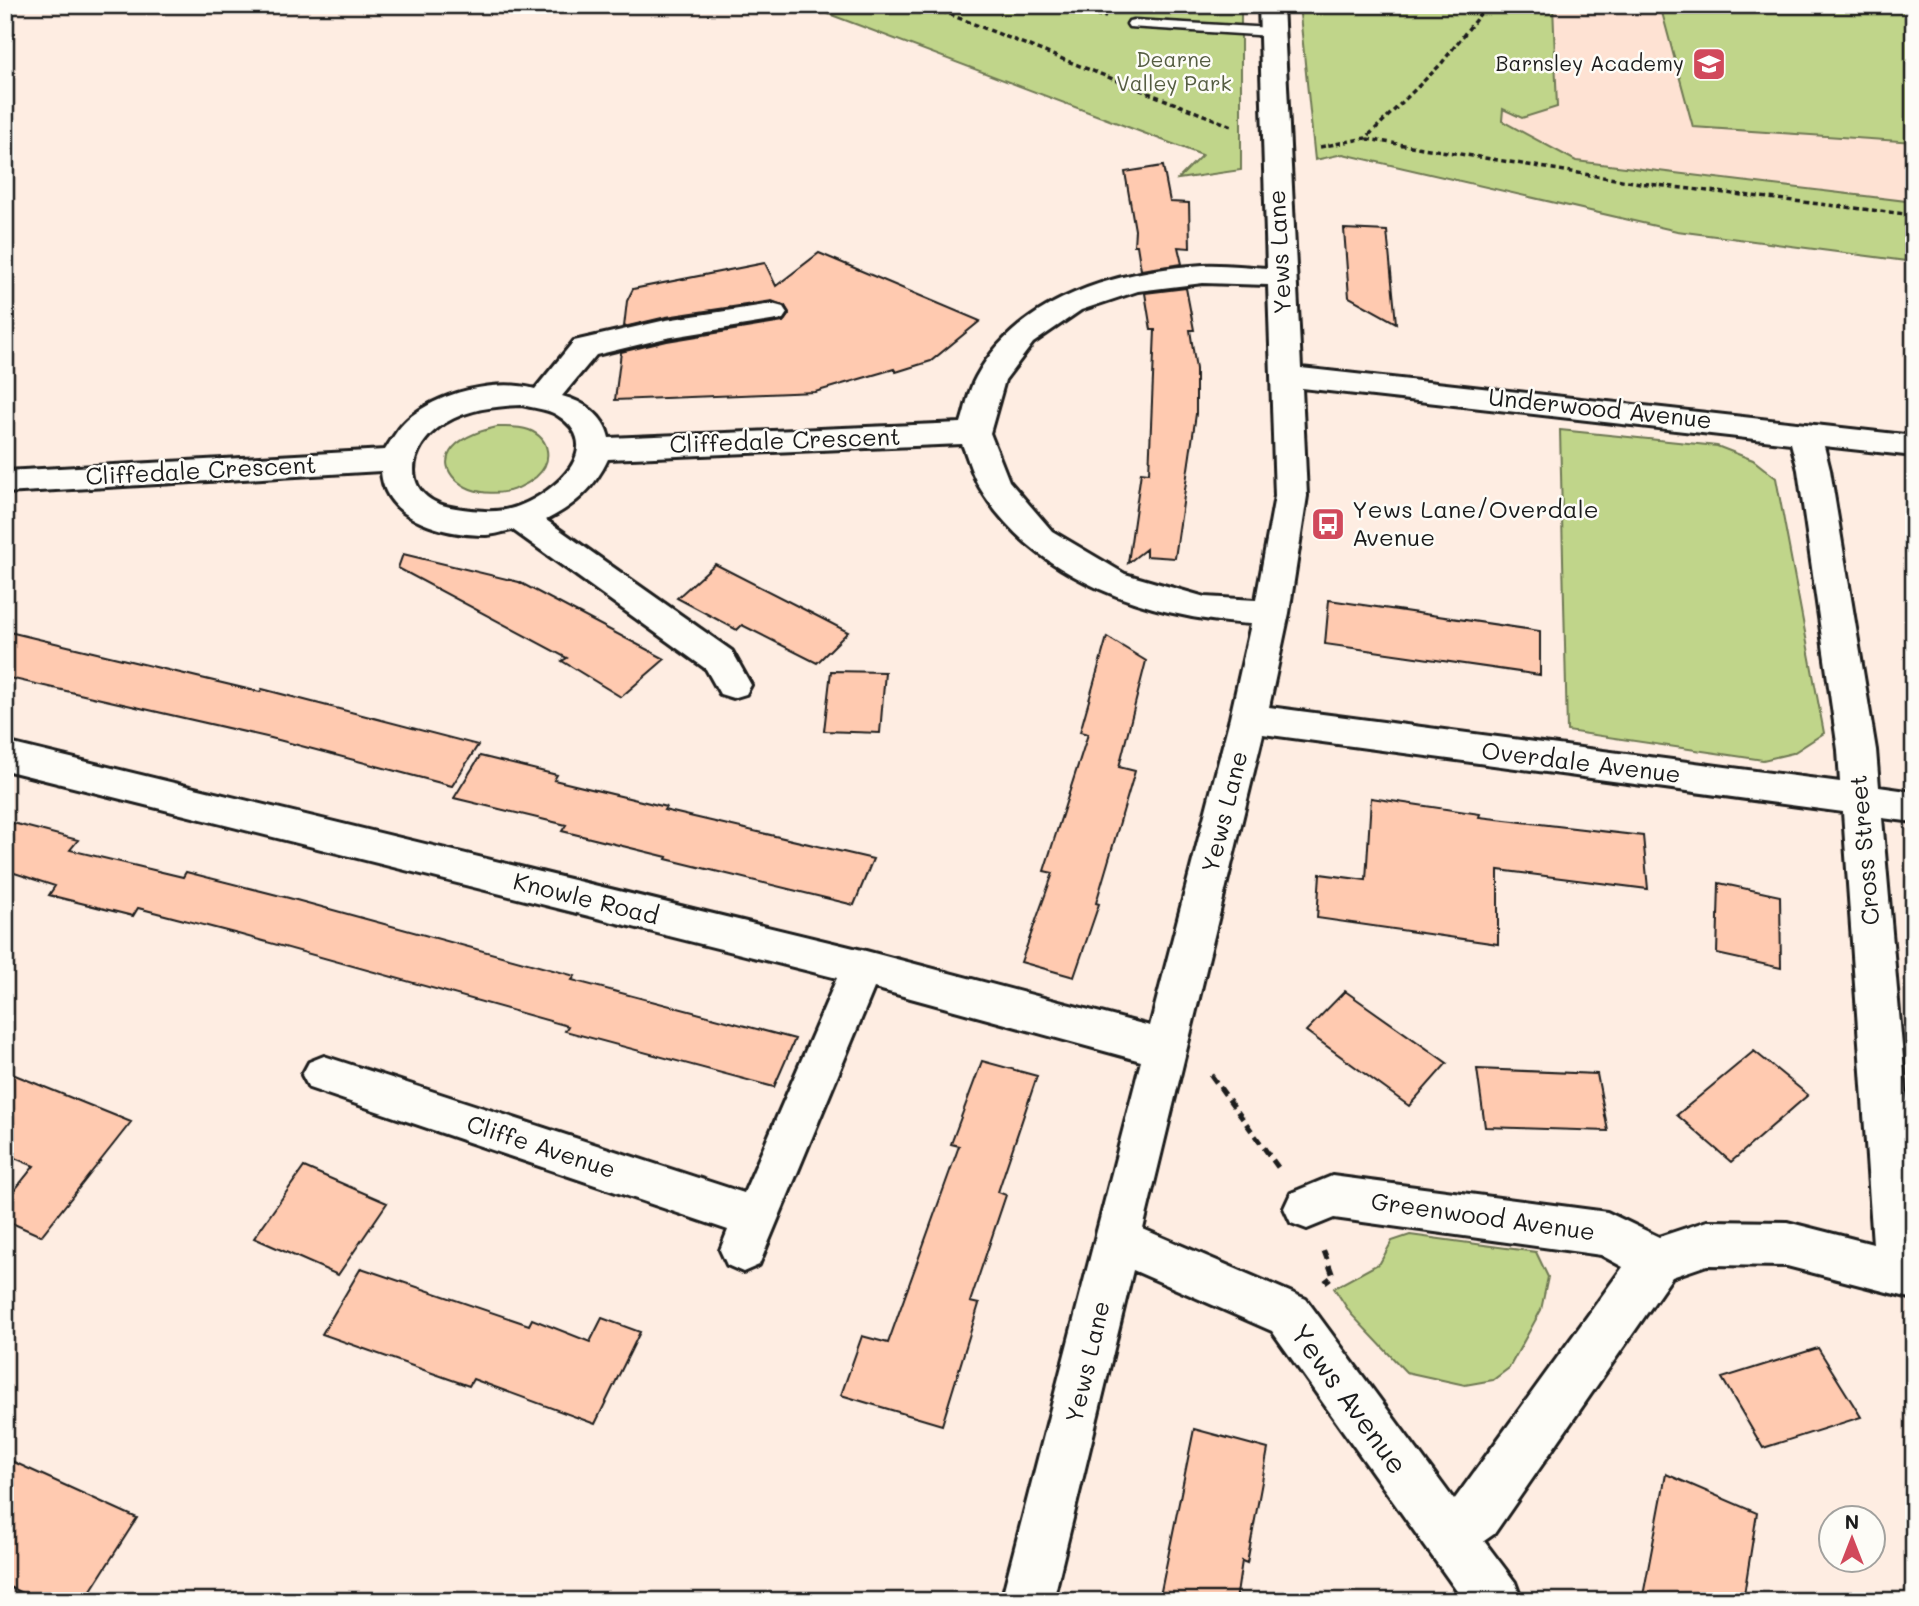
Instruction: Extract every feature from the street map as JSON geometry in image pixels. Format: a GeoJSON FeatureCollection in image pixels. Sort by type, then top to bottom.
{"type":"FeatureCollection","features":[{"type":"Feature","properties":{"kind":"street","name":"Yews Lane"},"geometry":{"type":"LineString","coordinates":[[1027,1601],[1248,718],[1291,496],[1271,19]]}},
{"type":"Feature","properties":{"kind":"street"},"geometry":{"type":"LineString","coordinates":[[1270,613],[1205,609],[1114,583],[1040,539],[994,485],[974,433],[990,379],[1022,337],[1071,304],[1133,283],[1203,274],[1282,278]]}},
{"type":"Feature","properties":{"kind":"street"},"geometry":{"type":"LineString","coordinates":[[544,398],[586,348],[666,329],[772,313]]}},
{"type":"Feature","properties":{"kind":"street","name":"Underwood Avenue"},"geometry":{"type":"LineString","coordinates":[[1285,376],[1914,446]]}},
{"type":"Feature","properties":{"kind":"street"},"geometry":{"type":"LineString","coordinates":[[522,395],[544,398],[576,412],[591,429],[596,449],[591,470],[575,489],[551,506],[521,519],[488,524],[455,522],[427,513],[407,499],[396,480],[396,460],[407,438],[428,419],[456,405],[489,397],[522,395]]}},
{"type":"Feature","properties":{"kind":"street","name":"Cross Street"},"geometry":{"type":"LineString","coordinates":[[1804,432],[1814,470],[1857,750],[1859,799],[1906,1274]]}},
{"type":"Feature","properties":{"kind":"street","name":"Cliffedale Crescent"},"geometry":{"type":"LineString","coordinates":[[596,449],[974,433]]}},
{"type":"Feature","properties":{"kind":"street","name":"Cliffedale Crescent"},"geometry":{"type":"LineString","coordinates":[[5,482],[396,460]]}},
{"type":"Feature","properties":{"kind":"street"},"geometry":{"type":"LineString","coordinates":[[521,519],[719,660],[733,685]]}},
{"type":"Feature","properties":{"kind":"street","name":"Overdale Avenue"},"geometry":{"type":"LineString","coordinates":[[1248,718],[1914,807]]}},
{"type":"Feature","properties":{"kind":"street","name":"Knowle Road"},"geometry":{"type":"LineString","coordinates":[[5,756],[862,967],[1168,1035]]}},
{"type":"Feature","properties":{"kind":"street","name":"Cliffe Avenue"},"geometry":{"type":"LineString","coordinates":[[324,1075],[750,1234],[862,967]]}},
{"type":"Feature","properties":{"kind":"street","name":"Greenwood Avenue"},"geometry":{"type":"LineString","coordinates":[[1307,1209],[1332,1197],[1607,1234],[1656,1260]]}},
{"type":"Feature","properties":{"kind":"street","name":"Yews Avenue"},"geometry":{"type":"LineString","coordinates":[[1117,1240],[1289,1315],[1496,1601]]}},
{"type":"Feature","properties":{"kind":"street"},"geometry":{"type":"LineString","coordinates":[[1447,1536],[1476,1516],[1656,1260],[1707,1243],[1787,1244],[1906,1274]]}},
{"type":"Feature","properties":{"kind":"lane"},"geometry":{"type":"LineString","coordinates":[[1134,24],[1271,19]]}},
{"type":"Feature","properties":{"kind":"path"},"geometry":{"type":"LineString","coordinates":[[926,5],[1275,144],[1314,148],[1366,138],[1669,187],[1792,204],[1914,215]]}},
{"type":"Feature","properties":{"kind":"path"},"geometry":{"type":"LineString","coordinates":[[1054,5],[1134,24]]}},
{"type":"Feature","properties":{"kind":"path"},"geometry":{"type":"LineString","coordinates":[[1366,138],[1441,64],[1487,5]]}},
{"type":"Feature","properties":{"kind":"path"},"geometry":{"type":"LineString","coordinates":[[1168,1035],[1307,1209],[1333,1276],[1289,1315]]}},
{"type":"Feature","properties":{"kind":"shaded area","name":"Barnsley Academy"},"geometry":{"type":"Polygon","coordinates":[[[1506,5],[1914,5],[1914,202],[1576,161],[1502,121],[1506,5]]]}},
{"type":"Feature","properties":{"kind":"green space","name":"Dearne Valley Park"},"geometry":{"type":"Polygon","coordinates":[[[805,5],[1241,5],[1241,170],[1178,179],[1202,155],[805,5]]]}},
{"type":"Feature","properties":{"kind":"green space"},"geometry":{"type":"Polygon","coordinates":[[[1299,5],[1553,5],[1557,107],[1522,118],[1503,109],[1502,121],[1576,161],[1914,202],[1914,262],[1677,231],[1343,154],[1315,160],[1299,5]]]}},
{"type":"Feature","properties":{"kind":"green space"},"geometry":{"type":"Polygon","coordinates":[[[1660,5],[1914,5],[1914,142],[1693,127],[1660,5]]]}},
{"type":"Feature","properties":{"kind":"green space"},"geometry":{"type":"Polygon","coordinates":[[[497,427],[521,428],[536,434],[542,439],[547,451],[545,465],[536,477],[513,490],[491,493],[470,489],[455,479],[447,466],[450,452],[466,438],[497,427]]]}},
{"type":"Feature","properties":{"kind":"green space"},"geometry":{"type":"Polygon","coordinates":[[[1560,430],[1717,446],[1753,460],[1776,478],[1824,733],[1793,753],[1763,760],[1567,731],[1560,430]]]}},
{"type":"Feature","properties":{"kind":"green space"},"geometry":{"type":"Polygon","coordinates":[[[1410,1235],[1536,1252],[1548,1277],[1541,1310],[1509,1368],[1493,1380],[1465,1385],[1406,1372],[1351,1314],[1334,1288],[1380,1263],[1392,1241],[1410,1235]]]}},
{"type":"Feature","properties":{"kind":"building"},"geometry":{"type":"Polygon","coordinates":[[[1163,166],[1170,202],[1189,203],[1190,248],[1178,247],[1182,264],[1141,270],[1137,245],[1134,245],[1135,230],[1125,172],[1163,166]]]}},
{"type":"Feature","properties":{"kind":"building"},"geometry":{"type":"Polygon","coordinates":[[[1344,229],[1387,231],[1396,323],[1349,297],[1344,229]]]}},
{"type":"Feature","properties":{"kind":"building"},"geometry":{"type":"Polygon","coordinates":[[[819,253],[980,321],[931,361],[815,392],[615,400],[621,352],[667,341],[783,322],[789,314],[785,306],[772,301],[666,317],[624,327],[627,301],[633,289],[765,263],[776,286],[819,253]]]}},
{"type":"Feature","properties":{"kind":"building"},"geometry":{"type":"Polygon","coordinates":[[[1186,288],[1194,330],[1190,330],[1196,369],[1196,414],[1175,558],[1146,556],[1146,549],[1128,563],[1141,472],[1149,473],[1155,330],[1151,330],[1145,293],[1186,288]]]}},
{"type":"Feature","properties":{"kind":"building"},"geometry":{"type":"Polygon","coordinates":[[[403,554],[519,582],[665,659],[621,697],[562,661],[567,658],[398,568],[403,554]]]}},
{"type":"Feature","properties":{"kind":"building"},"geometry":{"type":"Polygon","coordinates":[[[715,564],[848,632],[817,663],[742,625],[737,630],[677,598],[715,564]]]}},
{"type":"Feature","properties":{"kind":"building"},"geometry":{"type":"Polygon","coordinates":[[[1329,600],[1540,631],[1540,675],[1325,644],[1329,600]]]}},
{"type":"Feature","properties":{"kind":"building"},"geometry":{"type":"Polygon","coordinates":[[[5,631],[260,692],[262,689],[478,745],[452,786],[271,738],[5,677],[5,631]]]}},
{"type":"Feature","properties":{"kind":"building"},"geometry":{"type":"Polygon","coordinates":[[[1107,637],[1146,661],[1119,767],[1135,771],[1096,903],[1099,904],[1074,977],[1021,962],[1053,873],[1044,871],[1088,734],[1080,732],[1107,637]]]}},
{"type":"Feature","properties":{"kind":"building"},"geometry":{"type":"Polygon","coordinates":[[[831,671],[885,672],[880,733],[824,731],[831,671]]]}},
{"type":"Feature","properties":{"kind":"building"},"geometry":{"type":"Polygon","coordinates":[[[480,756],[557,775],[554,780],[666,807],[664,810],[873,859],[854,905],[666,859],[667,857],[562,831],[566,825],[454,798],[480,756]]]}},
{"type":"Feature","properties":{"kind":"building"},"geometry":{"type":"Polygon","coordinates":[[[1371,798],[1480,814],[1479,817],[1643,836],[1648,889],[1498,870],[1498,944],[1317,918],[1320,874],[1366,880],[1371,798]]]}},
{"type":"Feature","properties":{"kind":"building"},"geometry":{"type":"Polygon","coordinates":[[[5,821],[78,840],[70,850],[183,877],[186,872],[289,898],[575,976],[572,980],[795,1039],[774,1087],[565,1031],[568,1026],[238,934],[138,908],[133,916],[49,895],[55,886],[5,870],[5,821]]]}},
{"type":"Feature","properties":{"kind":"building"},"geometry":{"type":"Polygon","coordinates":[[[1719,883],[1780,896],[1781,968],[1717,954],[1719,883]]]}},
{"type":"Feature","properties":{"kind":"building"},"geometry":{"type":"Polygon","coordinates":[[[1345,991],[1447,1063],[1409,1106],[1306,1031],[1345,991]]]}},
{"type":"Feature","properties":{"kind":"building"},"geometry":{"type":"Polygon","coordinates":[[[1754,1051],[1808,1095],[1731,1162],[1677,1115],[1754,1051]]]}},
{"type":"Feature","properties":{"kind":"building"},"geometry":{"type":"Polygon","coordinates":[[[982,1061],[1037,1076],[998,1192],[1006,1195],[970,1302],[979,1304],[942,1425],[841,1395],[862,1336],[888,1343],[959,1146],[951,1144],[982,1061]]]}},
{"type":"Feature","properties":{"kind":"building"},"geometry":{"type":"Polygon","coordinates":[[[1477,1069],[1597,1074],[1608,1131],[1485,1127],[1477,1069]]]}},
{"type":"Feature","properties":{"kind":"building"},"geometry":{"type":"Polygon","coordinates":[[[5,1071],[131,1122],[41,1236],[5,1220],[5,1202],[34,1166],[5,1154],[5,1071]]]}},
{"type":"Feature","properties":{"kind":"building"},"geometry":{"type":"Polygon","coordinates":[[[304,1167],[387,1203],[338,1275],[254,1238],[304,1167]]]}},
{"type":"Feature","properties":{"kind":"building"},"geometry":{"type":"Polygon","coordinates":[[[361,1268],[529,1325],[532,1319],[590,1342],[602,1318],[640,1332],[595,1424],[473,1379],[469,1386],[322,1334],[361,1268]]]}},
{"type":"Feature","properties":{"kind":"building"},"geometry":{"type":"Polygon","coordinates":[[[1818,1348],[1861,1417],[1763,1448],[1722,1378],[1818,1348]]]}},
{"type":"Feature","properties":{"kind":"building"},"geometry":{"type":"Polygon","coordinates":[[[1194,1429],[1268,1449],[1247,1563],[1242,1561],[1236,1601],[1159,1601],[1194,1429]]]}},
{"type":"Feature","properties":{"kind":"building"},"geometry":{"type":"Polygon","coordinates":[[[5,1458],[137,1518],[84,1601],[39,1601],[5,1585],[5,1458]]]}},
{"type":"Feature","properties":{"kind":"building"},"geometry":{"type":"Polygon","coordinates":[[[1666,1474],[1757,1513],[1743,1601],[1642,1601],[1666,1474]]]}},
{"type":"Feature","properties":{"kind":"place","name":"Barnsley Academy"},"geometry":{"type":"Point","coordinates":[1709,64]}},
{"type":"Feature","properties":{"kind":"place","name":"Yews Lane/Overdale Avenue"},"geometry":{"type":"Point","coordinates":[1328,524]}}]}
